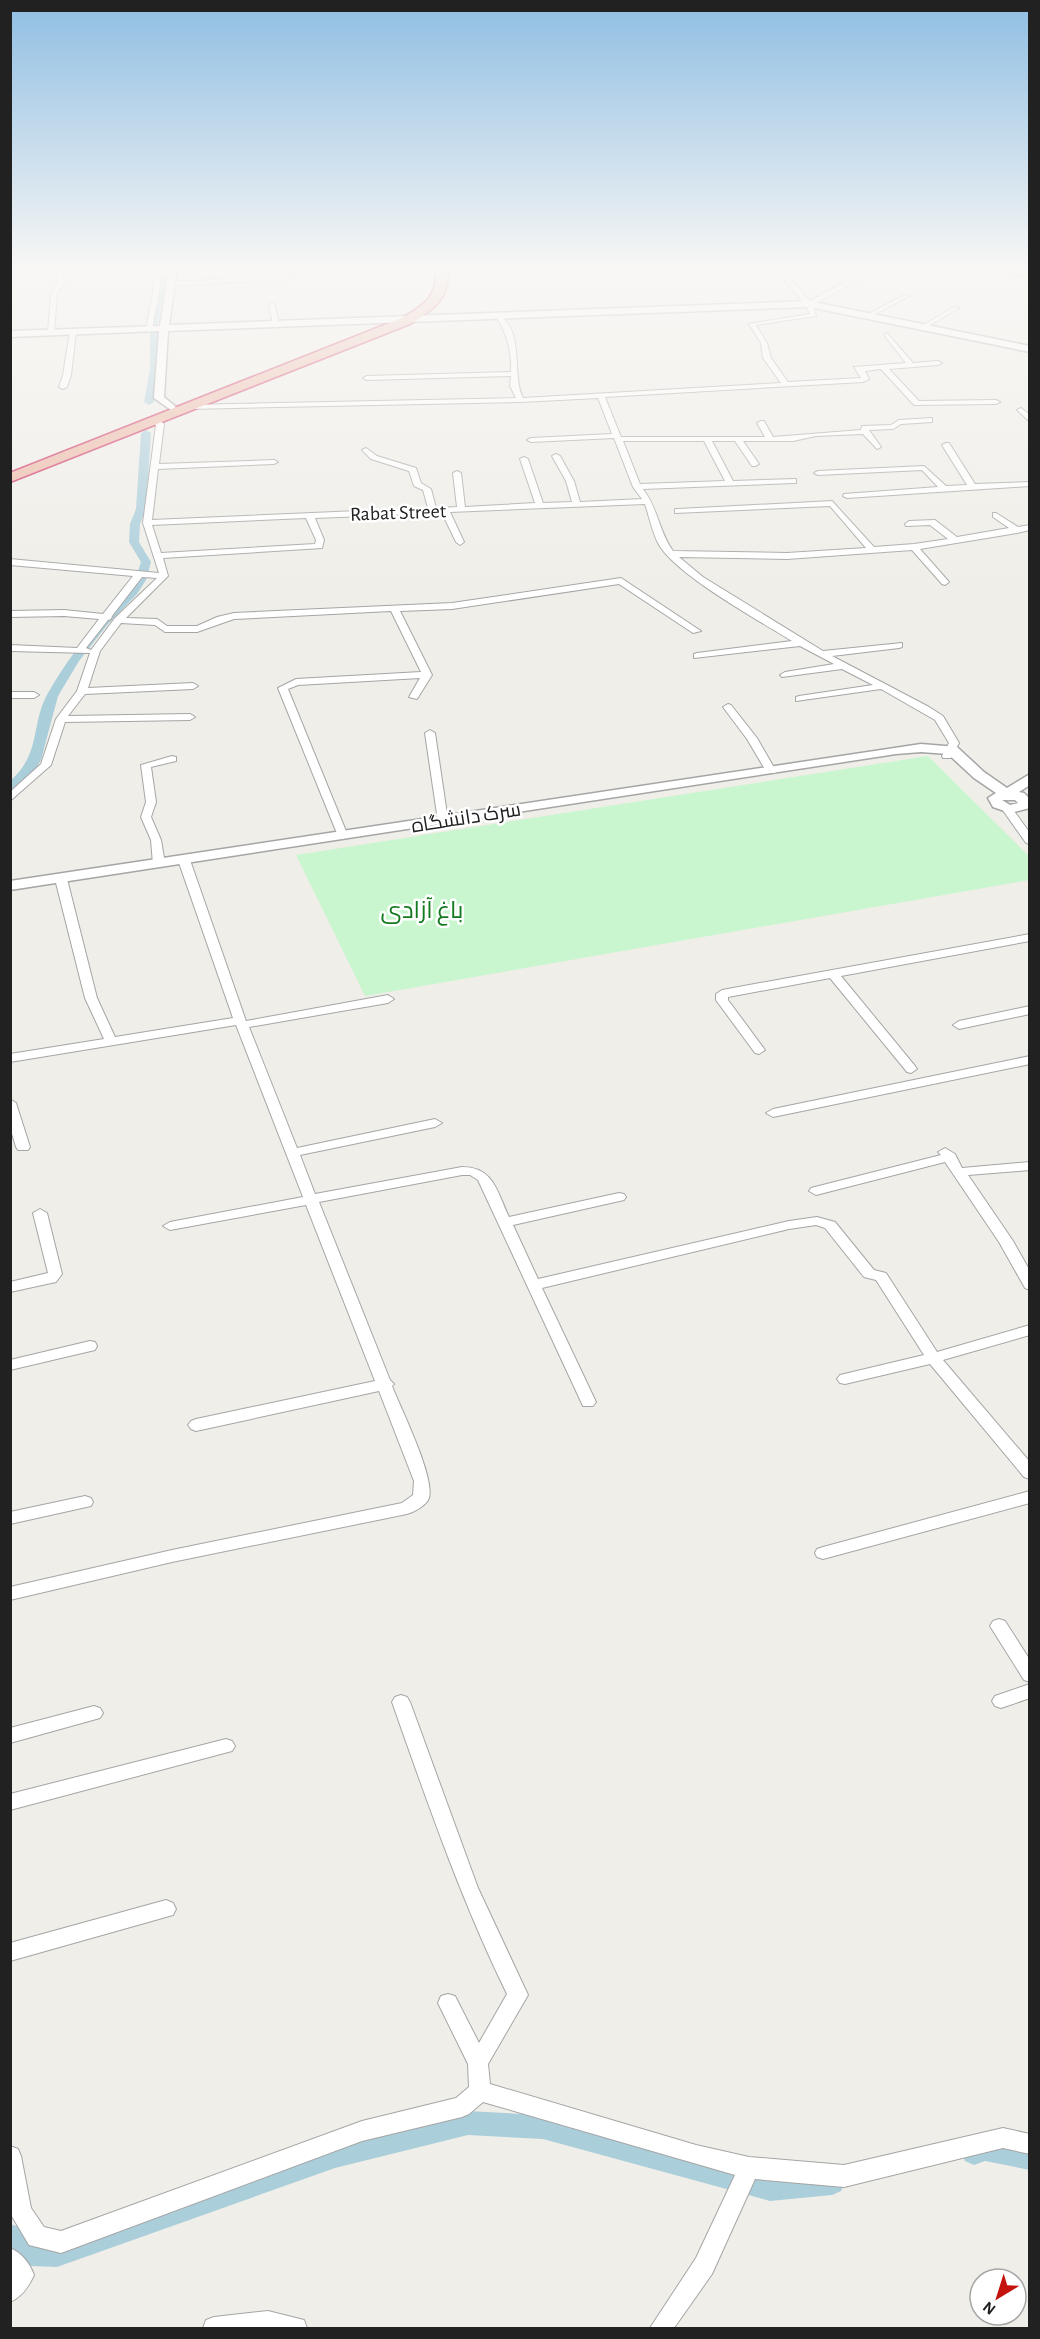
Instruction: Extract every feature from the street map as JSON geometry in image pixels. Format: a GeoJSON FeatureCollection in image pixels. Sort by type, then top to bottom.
{"type":"FeatureCollection","features":[{"type":"Feature","properties":{"kind":"highway"},"geometry":{"type":"LineString","coordinates":[[10,471],[244,378]]}},
{"type":"Feature","properties":{"kind":"highway"},"geometry":{"type":"LineString","coordinates":[[10,478],[261,378]]}},
{"type":"Feature","properties":{"kind":"street"},"geometry":{"type":"LineString","coordinates":[[63,387],[66,378]]}},
{"type":"Feature","properties":{"kind":"street"},"geometry":{"type":"LineString","coordinates":[[158,378],[159,398],[171,407]]}},
{"type":"Feature","properties":{"kind":"street"},"geometry":{"type":"LineString","coordinates":[[514,378],[514,387],[521,400]]}},
{"type":"Feature","properties":{"kind":"street"},"geometry":{"type":"LineString","coordinates":[[781,378],[786,385]]}},
{"type":"Feature","properties":{"kind":"street"},"geometry":{"type":"LineString","coordinates":[[188,407],[521,400],[591,394],[601,396],[786,385],[865,378]]}},
{"type":"Feature","properties":{"kind":"street"},"geometry":{"type":"LineString","coordinates":[[893,378],[916,403],[996,402]]}},
{"type":"Feature","properties":{"kind":"street"},"geometry":{"type":"LineString","coordinates":[[601,396],[637,487],[648,501],[662,543],[670,555],[700,579],[801,643],[939,718],[954,743],[950,753]]}},
{"type":"Feature","properties":{"kind":"street"},"geometry":{"type":"LineString","coordinates":[[1029,410],[1021,410],[1029,420]]}},
{"type":"Feature","properties":{"kind":"street"},"geometry":{"type":"LineString","coordinates":[[856,419],[877,447]]}},
{"type":"Feature","properties":{"kind":"street"},"geometry":{"type":"LineString","coordinates":[[154,420],[160,424],[147,523],[164,576]]}},
{"type":"Feature","properties":{"kind":"street"},"geometry":{"type":"LineString","coordinates":[[531,440],[618,438],[771,440],[893,427],[899,422],[929,420]]}},
{"type":"Feature","properties":{"kind":"street"},"geometry":{"type":"LineString","coordinates":[[760,423],[771,440]]}},
{"type":"Feature","properties":{"kind":"street"},"geometry":{"type":"LineString","coordinates":[[707,439],[730,483]]}},
{"type":"Feature","properties":{"kind":"street"},"geometry":{"type":"LineString","coordinates":[[738,440],[754,464]]}},
{"type":"Feature","properties":{"kind":"street"},"geometry":{"type":"LineString","coordinates":[[946,445],[972,486]]}},
{"type":"Feature","properties":{"kind":"street"},"geometry":{"type":"LineString","coordinates":[[366,450],[371,456],[401,464],[413,470],[417,484],[427,489],[433,511]]}},
{"type":"Feature","properties":{"kind":"street"},"geometry":{"type":"LineString","coordinates":[[556,456],[570,481],[577,505]]}},
{"type":"Feature","properties":{"kind":"street"},"geometry":{"type":"LineString","coordinates":[[524,459],[540,506]]}},
{"type":"Feature","properties":{"kind":"street"},"geometry":{"type":"LineString","coordinates":[[155,467],[274,462]]}},
{"type":"Feature","properties":{"kind":"street"},"geometry":{"type":"LineString","coordinates":[[818,473],[924,468],[943,487]]}},
{"type":"Feature","properties":{"kind":"street"},"geometry":{"type":"LineString","coordinates":[[457,473],[461,510]]}},
{"type":"Feature","properties":{"kind":"street"},"geometry":{"type":"LineString","coordinates":[[637,487],[793,481]]}},
{"type":"Feature","properties":{"kind":"street"},"geometry":{"type":"LineString","coordinates":[[847,496],[943,487],[1029,484]]}},
{"type":"Feature","properties":{"kind":"street","name":"Rabat Street"},"geometry":{"type":"LineString","coordinates":[[147,523],[648,501]]}},
{"type":"Feature","properties":{"kind":"street"},"geometry":{"type":"LineString","coordinates":[[678,511],[832,503],[872,550]]}},
{"type":"Feature","properties":{"kind":"street"},"geometry":{"type":"LineString","coordinates":[[445,510],[460,542]]}},
{"type":"Feature","properties":{"kind":"street"},"geometry":{"type":"LineString","coordinates":[[996,514],[1017,530]]}},
{"type":"Feature","properties":{"kind":"street"},"geometry":{"type":"LineString","coordinates":[[157,556],[319,546],[320,540],[309,515]]}},
{"type":"Feature","properties":{"kind":"street"},"geometry":{"type":"LineString","coordinates":[[909,524],[932,522],[954,540]]}},
{"type":"Feature","properties":{"kind":"street"},"geometry":{"type":"LineString","coordinates":[[670,555],[787,556],[914,547],[1029,527]]}},
{"type":"Feature","properties":{"kind":"street"},"geometry":{"type":"LineString","coordinates":[[914,547],[945,582]]}},
{"type":"Feature","properties":{"kind":"street"},"geometry":{"type":"LineString","coordinates":[[10,562],[95,572],[164,576]]}},
{"type":"Feature","properties":{"kind":"street"},"geometry":{"type":"LineString","coordinates":[[80,650],[108,617],[140,573]]}},
{"type":"Feature","properties":{"kind":"street"},"geometry":{"type":"LineString","coordinates":[[10,798],[46,765],[61,719],[82,691],[95,651],[118,620],[164,576]]}},
{"type":"Feature","properties":{"kind":"street"},"geometry":{"type":"LineString","coordinates":[[118,620],[157,622],[165,629],[197,629],[220,619],[234,616],[395,610],[505,600],[621,581],[696,631]]}},
{"type":"Feature","properties":{"kind":"street"},"geometry":{"type":"LineString","coordinates":[[395,610],[427,675]]}},
{"type":"Feature","properties":{"kind":"street"},"geometry":{"type":"LineString","coordinates":[[10,614],[108,617]]}},
{"type":"Feature","properties":{"kind":"street"},"geometry":{"type":"LineString","coordinates":[[697,656],[801,643]]}},
{"type":"Feature","properties":{"kind":"street"},"geometry":{"type":"LineString","coordinates":[[821,654],[899,645]]}},
{"type":"Feature","properties":{"kind":"street"},"geometry":{"type":"LineString","coordinates":[[10,648],[95,651]]}},
{"type":"Feature","properties":{"kind":"street"},"geometry":{"type":"LineString","coordinates":[[785,675],[841,666]]}},
{"type":"Feature","properties":{"kind":"street"},"geometry":{"type":"LineString","coordinates":[[414,697],[427,675]]}},
{"type":"Feature","properties":{"kind":"street"},"geometry":{"type":"LineString","coordinates":[[342,836],[283,687],[296,682],[427,675]]}},
{"type":"Feature","properties":{"kind":"street"},"geometry":{"type":"LineString","coordinates":[[82,691],[193,686]]}},
{"type":"Feature","properties":{"kind":"street"},"geometry":{"type":"LineString","coordinates":[[800,699],[883,686]]}},
{"type":"Feature","properties":{"kind":"street"},"geometry":{"type":"LineString","coordinates":[[10,695],[34,695]]}},
{"type":"Feature","properties":{"kind":"street"},"geometry":{"type":"LineString","coordinates":[[729,707],[752,738],[771,771]]}},
{"type":"Feature","properties":{"kind":"street"},"geometry":{"type":"LineString","coordinates":[[61,719],[190,717]]}},
{"type":"Feature","properties":{"kind":"street"},"geometry":{"type":"LineString","coordinates":[[430,734],[443,821]]}},
{"type":"Feature","properties":{"kind":"street","name":"سرک دانشگاه"},"geometry":{"type":"LineString","coordinates":[[10,886],[896,750],[921,748],[950,753],[1016,801]]}},
{"type":"Feature","properties":{"kind":"street","name":"سرک دانشگاه"},"geometry":{"type":"LineString","coordinates":[[950,753],[1016,801]]}},
{"type":"Feature","properties":{"kind":"street"},"geometry":{"type":"LineString","coordinates":[[159,864],[156,840],[146,817],[151,802],[146,765],[172,759]]}},
{"type":"Feature","properties":{"kind":"street"},"geometry":{"type":"LineString","coordinates":[[979,776],[1001,782],[1014,782],[1029,778]]}},
{"type":"Feature","properties":{"kind":"street"},"geometry":{"type":"LineString","coordinates":[[1029,778],[1016,801],[1029,841]]}},
{"type":"Feature","properties":{"kind":"street"},"geometry":{"type":"LineString","coordinates":[[10,1594],[172,1556],[406,1508],[421,1498],[422,1481],[386,1384],[241,1023],[184,860]]}},
{"type":"Feature","properties":{"kind":"street"},"geometry":{"type":"LineString","coordinates":[[61,879],[91,998],[111,1042]]}},
{"type":"Feature","properties":{"kind":"street"},"geometry":{"type":"LineString","coordinates":[[759,1050],[722,1000],[722,994],[1029,937]]}},
{"type":"Feature","properties":{"kind":"street"},"geometry":{"type":"LineString","coordinates":[[834,975],[911,1069]]}},
{"type":"Feature","properties":{"kind":"street"},"geometry":{"type":"LineString","coordinates":[[10,1058],[388,999]]}},
{"type":"Feature","properties":{"kind":"street"},"geometry":{"type":"LineString","coordinates":[[959,1025],[1029,1010]]}},
{"type":"Feature","properties":{"kind":"street"},"geometry":{"type":"LineString","coordinates":[[773,1113],[1029,1060]]}},
{"type":"Feature","properties":{"kind":"street"},"geometry":{"type":"LineString","coordinates":[[10,1103],[24,1147]]}},
{"type":"Feature","properties":{"kind":"street"},"geometry":{"type":"LineString","coordinates":[[292,1154],[435,1123]]}},
{"type":"Feature","properties":{"kind":"street"},"geometry":{"type":"LineString","coordinates":[[816,1191],[948,1155],[1006,1241],[1029,1285]]}},
{"type":"Feature","properties":{"kind":"street"},"geometry":{"type":"LineString","coordinates":[[960,1172],[1029,1166]]}},
{"type":"Feature","properties":{"kind":"street"},"geometry":{"type":"LineString","coordinates":[[170,1226],[462,1171],[473,1171],[484,1178],[588,1402]]}},
{"type":"Feature","properties":{"kind":"street"},"geometry":{"type":"LineString","coordinates":[[504,1222],[619,1197]]}},
{"type":"Feature","properties":{"kind":"street"},"geometry":{"type":"LineString","coordinates":[[10,1287],[51,1279],[55,1274],[40,1213]]}},
{"type":"Feature","properties":{"kind":"street"},"geometry":{"type":"LineString","coordinates":[[533,1285],[789,1225],[817,1221],[830,1225],[869,1274],[881,1276],[933,1358],[1029,1473]]}},
{"type":"Feature","properties":{"kind":"street"},"geometry":{"type":"LineString","coordinates":[[845,1379],[933,1358],[1029,1330]]}},
{"type":"Feature","properties":{"kind":"street"},"geometry":{"type":"LineString","coordinates":[[10,1365],[90,1346]]}},
{"type":"Feature","properties":{"kind":"street"},"geometry":{"type":"LineString","coordinates":[[196,1425],[386,1384]]}},
{"type":"Feature","properties":{"kind":"street"},"geometry":{"type":"LineString","coordinates":[[823,1553],[1029,1497]]}},
{"type":"Feature","properties":{"kind":"street"},"geometry":{"type":"LineString","coordinates":[[10,1518],[86,1502]]}},
{"type":"Feature","properties":{"kind":"street"},"geometry":{"type":"LineString","coordinates":[[999,1626],[1029,1675]]}},
{"type":"Feature","properties":{"kind":"street"},"geometry":{"type":"LineString","coordinates":[[1001,1701],[1029,1691]]}},
{"type":"Feature","properties":{"kind":"street"},"geometry":{"type":"LineString","coordinates":[[401,1702],[450,1839],[494,1949],[518,1995],[478,2063]]}},
{"type":"Feature","properties":{"kind":"street"},"geometry":{"type":"LineString","coordinates":[[10,1736],[94,1713]]}},
{"type":"Feature","properties":{"kind":"street"},"geometry":{"type":"LineString","coordinates":[[10,1802],[226,1746]]}},
{"type":"Feature","properties":{"kind":"street"},"geometry":{"type":"LineString","coordinates":[[10,1952],[166,1909]]}},
{"type":"Feature","properties":{"kind":"street"},"geometry":{"type":"LineString","coordinates":[[448,2003],[478,2063],[480,2091]]}},
{"type":"Feature","properties":{"kind":"street"},"geometry":{"type":"LineString","coordinates":[[10,2156],[21,2212],[37,2237],[61,2242],[362,2132],[462,2107],[480,2091]]}},
{"type":"Feature","properties":{"kind":"street"},"geometry":{"type":"LineString","coordinates":[[480,2091],[696,2156],[749,2168],[844,2176],[1003,2138],[1029,2144]]}},
{"type":"Feature","properties":{"kind":"street"},"geometry":{"type":"LineString","coordinates":[[662,2328],[704,2265],[749,2168]]}},
{"type":"Feature","properties":{"kind":"street"},"geometry":{"type":"LineString","coordinates":[[10,2259],[23,2275],[10,2291]]}},
{"type":"Feature","properties":{"kind":"street"},"geometry":{"type":"LineString","coordinates":[[214,2328],[268,2322],[296,2328]]}},
{"type":"Feature","properties":{"kind":"green space","name":"باغ آزادی"},"geometry":{"type":"Polygon","coordinates":[[[928,756],[1029,856],[1029,880],[365,996],[296,855],[928,756]]]}},
{"type":"Feature","properties":{"kind":"waterway"},"geometry":{"type":"LineString","coordinates":[[149,402],[153,378]]}},
{"type":"Feature","properties":{"kind":"waterway"},"geometry":{"type":"LineString","coordinates":[[10,788],[28,772],[35,760],[52,696],[74,660],[141,580],[146,562],[134,542],[135,524],[141,509],[146,433]]}},
{"type":"Feature","properties":{"kind":"waterway"},"geometry":{"type":"LineString","coordinates":[[10,2237],[14,2243],[25,2250],[37,2253],[57,2253],[335,2155],[468,2123],[543,2127],[770,2188],[832,2182]]}},
{"type":"Feature","properties":{"kind":"waterway"},"geometry":{"type":"LineString","coordinates":[[974,2152],[985,2148],[1030,2157]]}}]}
